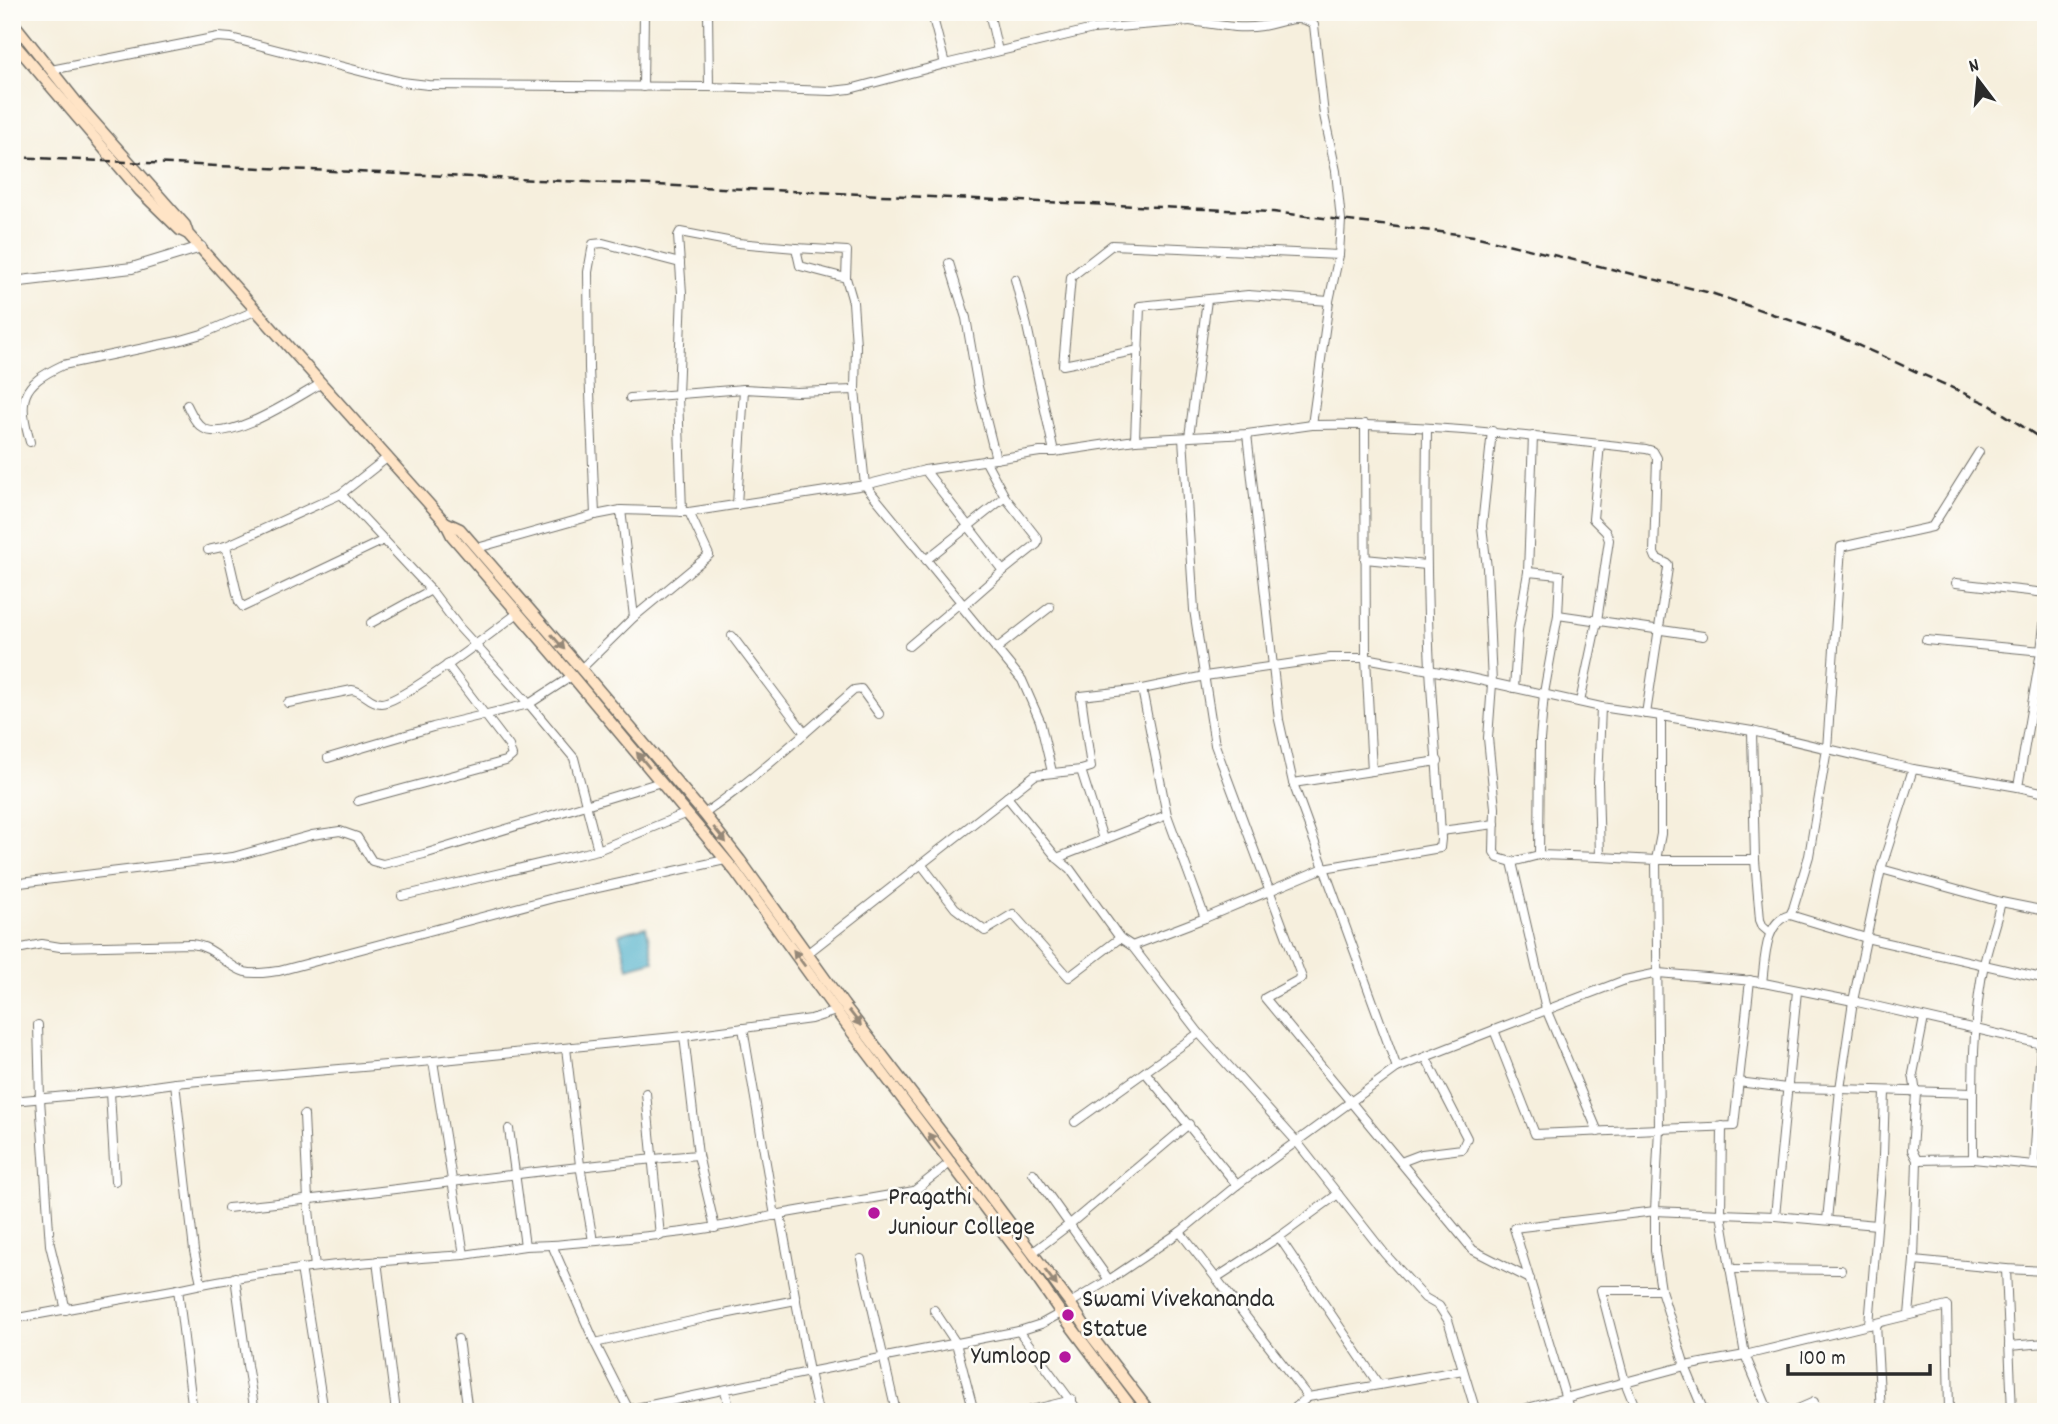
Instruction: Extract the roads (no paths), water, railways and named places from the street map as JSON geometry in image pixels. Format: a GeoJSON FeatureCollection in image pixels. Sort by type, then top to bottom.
{"type":"FeatureCollection","features":[{"type":"Feature","properties":{"kind":"main road"},"geometry":{"type":"LineString","coordinates":[[12,21],[79,105],[185,225],[188,234]]}},
{"type":"Feature","properties":{"kind":"main road"},"geometry":{"type":"LineString","coordinates":[[12,41],[140,191],[201,247],[445,522],[452,536],[518,613],[577,672],[704,814],[1150,1412]]}},
{"type":"Feature","properties":{"kind":"main road"},"geometry":{"type":"LineString","coordinates":[[445,522],[460,529],[477,548],[725,859],[1135,1412]]}},
{"type":"Feature","properties":{"kind":"street"},"geometry":{"type":"LineString","coordinates":[[643,87],[644,12]]}},
{"type":"Feature","properties":{"kind":"street"},"geometry":{"type":"LineString","coordinates":[[708,12],[709,87]]}},
{"type":"Feature","properties":{"kind":"street"},"geometry":{"type":"LineString","coordinates":[[989,12],[998,51]]}},
{"type":"Feature","properties":{"kind":"street"},"geometry":{"type":"LineString","coordinates":[[933,14],[944,64]]}},
{"type":"Feature","properties":{"kind":"street"},"geometry":{"type":"LineString","coordinates":[[51,70],[218,37],[414,84],[832,91],[850,89],[1093,29],[1191,17],[1242,28],[1261,27],[1298,18],[1308,20],[1314,25],[1324,115],[1336,171],[1341,220],[1339,255],[1329,302],[1312,425]]}},
{"type":"Feature","properties":{"kind":"street"},"geometry":{"type":"LineString","coordinates":[[328,758],[433,727],[529,704],[577,672],[634,617],[709,555],[685,512],[678,395],[682,293],[678,236],[680,232],[738,243],[847,251],[846,278],[853,302],[856,334],[855,390],[865,485],[961,603],[909,646]]}},
{"type":"Feature","properties":{"kind":"street"},"geometry":{"type":"LineString","coordinates":[[595,515],[588,272],[593,244],[603,243],[680,263]]}},
{"type":"Feature","properties":{"kind":"street"},"geometry":{"type":"LineString","coordinates":[[1139,350],[1063,365],[1071,277],[1112,245],[1339,255]]}},
{"type":"Feature","properties":{"kind":"street"},"geometry":{"type":"LineString","coordinates":[[12,282],[132,268],[201,247]]}},
{"type":"Feature","properties":{"kind":"street"},"geometry":{"type":"LineString","coordinates":[[796,248],[800,266],[846,278]]}},
{"type":"Feature","properties":{"kind":"street"},"geometry":{"type":"LineString","coordinates":[[949,263],[966,318],[978,387],[996,459]]}},
{"type":"Feature","properties":{"kind":"street"},"geometry":{"type":"LineString","coordinates":[[1015,279],[1054,452]]}},
{"type":"Feature","properties":{"kind":"street"},"geometry":{"type":"LineString","coordinates":[[1135,440],[1140,306],[1248,295],[1329,302]]}},
{"type":"Feature","properties":{"kind":"street"},"geometry":{"type":"LineString","coordinates":[[1207,299],[1186,437],[1194,610],[1214,745],[1302,978],[1265,998],[1473,1250],[1530,1279]]}},
{"type":"Feature","properties":{"kind":"street"},"geometry":{"type":"LineString","coordinates":[[30,442],[23,416],[23,401],[28,390],[52,370],[63,365],[202,334],[257,310]]}},
{"type":"Feature","properties":{"kind":"street"},"geometry":{"type":"LineString","coordinates":[[187,405],[199,425],[205,430],[220,433],[238,428],[322,383]]}},
{"type":"Feature","properties":{"kind":"street"},"geometry":{"type":"LineString","coordinates":[[630,398],[744,389],[796,392],[855,390]]}},
{"type":"Feature","properties":{"kind":"street"},"geometry":{"type":"LineString","coordinates":[[737,505],[744,389]]}},
{"type":"Feature","properties":{"kind":"street"},"geometry":{"type":"LineString","coordinates":[[477,548],[621,510],[685,512],[865,485],[925,470],[1040,452],[1135,440],[1247,433],[1312,425],[1365,424],[1492,431],[1646,449],[1653,451],[1657,457],[1654,553],[1656,558],[1668,564],[1646,714]]}},
{"type":"Feature","properties":{"kind":"street"},"geometry":{"type":"LineString","coordinates":[[1365,424],[1366,658],[1372,771]]}},
{"type":"Feature","properties":{"kind":"street"},"geometry":{"type":"LineString","coordinates":[[1132,946],[1324,868],[1440,848],[1438,761],[1430,670],[1426,565],[1427,428]]}},
{"type":"Feature","properties":{"kind":"street"},"geometry":{"type":"LineString","coordinates":[[1492,431],[1482,526],[1487,568],[1492,684],[1488,738],[1495,856],[1512,862],[1539,855],[1656,860],[1755,860]]}},
{"type":"Feature","properties":{"kind":"street"},"geometry":{"type":"LineString","coordinates":[[1247,433],[1272,666],[1279,719],[1293,783],[1397,1068]]}},
{"type":"Feature","properties":{"kind":"street"},"geometry":{"type":"LineString","coordinates":[[1514,688],[1518,630],[1528,572],[1533,436]]}},
{"type":"Feature","properties":{"kind":"street"},"geometry":{"type":"LineString","coordinates":[[1580,702],[1597,621],[1609,540],[1606,532],[1593,519],[1600,444]]}},
{"type":"Feature","properties":{"kind":"street"},"geometry":{"type":"LineString","coordinates":[[1790,915],[1809,856],[1823,747],[1841,547],[1932,527],[1979,452]]}},
{"type":"Feature","properties":{"kind":"street"},"geometry":{"type":"LineString","coordinates":[[208,550],[226,546],[341,494],[388,457]]}},
{"type":"Feature","properties":{"kind":"street"},"geometry":{"type":"LineString","coordinates":[[985,460],[1005,496],[1038,539],[1037,544],[962,607],[1022,681],[1040,721],[1052,772]]}},
{"type":"Feature","properties":{"kind":"street"},"geometry":{"type":"LineString","coordinates":[[925,470],[1003,571]]}},
{"type":"Feature","properties":{"kind":"street"},"geometry":{"type":"LineString","coordinates":[[341,494],[430,590],[574,758],[598,850]]}},
{"type":"Feature","properties":{"kind":"street"},"geometry":{"type":"LineString","coordinates":[[926,560],[1005,496]]}},
{"type":"Feature","properties":{"kind":"street"},"geometry":{"type":"LineString","coordinates":[[621,510],[634,617]]}},
{"type":"Feature","properties":{"kind":"street"},"geometry":{"type":"LineString","coordinates":[[226,546],[239,602],[243,607],[384,540]]}},
{"type":"Feature","properties":{"kind":"street"},"geometry":{"type":"LineString","coordinates":[[1365,559],[1426,565]]}},
{"type":"Feature","properties":{"kind":"street"},"geometry":{"type":"LineString","coordinates":[[1528,572],[1560,575],[1558,615],[1544,694],[1540,740],[1539,855]]}},
{"type":"Feature","properties":{"kind":"street"},"geometry":{"type":"LineString","coordinates":[[1956,583],[2046,593]]}},
{"type":"Feature","properties":{"kind":"street"},"geometry":{"type":"LineString","coordinates":[[371,624],[430,590]]}},
{"type":"Feature","properties":{"kind":"street"},"geometry":{"type":"LineString","coordinates":[[996,649],[1050,607]]}},
{"type":"Feature","properties":{"kind":"street"},"geometry":{"type":"LineString","coordinates":[[2018,787],[2043,651],[2046,607]]}},
{"type":"Feature","properties":{"kind":"street"},"geometry":{"type":"LineString","coordinates":[[288,703],[352,690],[359,691],[379,703],[391,701],[447,665],[518,613]]}},
{"type":"Feature","properties":{"kind":"street"},"geometry":{"type":"LineString","coordinates":[[1558,615],[1703,636]]}},
{"type":"Feature","properties":{"kind":"street"},"geometry":{"type":"LineString","coordinates":[[732,636],[805,733]]}},
{"type":"Feature","properties":{"kind":"street"},"geometry":{"type":"LineString","coordinates":[[1926,640],[2043,651]]}},
{"type":"Feature","properties":{"kind":"street"},"geometry":{"type":"LineString","coordinates":[[808,953],[1028,778],[1089,768],[1091,763],[1081,695],[1142,689],[1205,676],[1330,658],[1366,658],[1430,670],[1601,707],[1752,731],[1913,769],[2046,793]]}},
{"type":"Feature","properties":{"kind":"street"},"geometry":{"type":"LineString","coordinates":[[358,801],[506,761],[512,756],[509,746],[486,713],[447,665]]}},
{"type":"Feature","properties":{"kind":"street"},"geometry":{"type":"LineString","coordinates":[[704,814],[727,798],[857,688],[861,689],[879,714]]}},
{"type":"Feature","properties":{"kind":"street"},"geometry":{"type":"LineString","coordinates":[[1142,689],[1167,815],[1205,918]]}},
{"type":"Feature","properties":{"kind":"street"},"geometry":{"type":"LineString","coordinates":[[1600,857],[1598,782],[1601,707]]}},
{"type":"Feature","properties":{"kind":"street"},"geometry":{"type":"LineString","coordinates":[[1661,716],[1661,834],[1656,860],[1659,1128],[1655,1251],[1661,1290],[1685,1366],[1704,1412]]}},
{"type":"Feature","properties":{"kind":"street"},"geometry":{"type":"LineString","coordinates":[[1752,731],[1755,860],[1760,920],[1766,930]]}},
{"type":"Feature","properties":{"kind":"street"},"geometry":{"type":"LineString","coordinates":[[1293,783],[1438,761]]}},
{"type":"Feature","properties":{"kind":"street"},"geometry":{"type":"LineString","coordinates":[[1827,1220],[1840,1090],[1853,1001],[1881,869],[1913,769]]}},
{"type":"Feature","properties":{"kind":"street"},"geometry":{"type":"LineString","coordinates":[[1081,770],[1103,839]]}},
{"type":"Feature","properties":{"kind":"street"},"geometry":{"type":"LineString","coordinates":[[12,884],[233,857],[312,835],[340,831],[357,837],[372,861],[383,864],[424,855],[661,782]]}},
{"type":"Feature","properties":{"kind":"street"},"geometry":{"type":"LineString","coordinates":[[1007,797],[1057,858],[1070,869],[1120,938],[1132,946],[1199,1032],[1297,1142],[1385,1254],[1425,1298],[1439,1306],[1448,1320],[1476,1412]]}},
{"type":"Feature","properties":{"kind":"street"},"geometry":{"type":"LineString","coordinates":[[402,896],[598,850],[687,813]]}},
{"type":"Feature","properties":{"kind":"street"},"geometry":{"type":"LineString","coordinates":[[1057,858],[1167,815]]}},
{"type":"Feature","properties":{"kind":"street"},"geometry":{"type":"LineString","coordinates":[[1441,831],[1495,824]]}},
{"type":"Feature","properties":{"kind":"street"},"geometry":{"type":"LineString","coordinates":[[12,950],[42,944],[60,947],[191,944],[209,948],[243,971],[279,971],[548,900],[725,859]]}},
{"type":"Feature","properties":{"kind":"street"},"geometry":{"type":"LineString","coordinates":[[1512,862],[1546,1009],[1598,1132]]}},
{"type":"Feature","properties":{"kind":"street"},"geometry":{"type":"LineString","coordinates":[[921,864],[955,908],[985,931],[1013,914],[1069,977],[1120,938]]}},
{"type":"Feature","properties":{"kind":"street"},"geometry":{"type":"LineString","coordinates":[[1881,869],[2001,902],[2046,911]]}},
{"type":"Feature","properties":{"kind":"street"},"geometry":{"type":"LineString","coordinates":[[1973,1159],[1976,1028],[1984,965],[2001,902]]}},
{"type":"Feature","properties":{"kind":"street"},"geometry":{"type":"LineString","coordinates":[[1494,1030],[1535,1134],[1734,1126],[1738,1082],[1766,930],[1783,917],[1790,915],[1866,938],[2046,979]]}},
{"type":"Feature","properties":{"kind":"street"},"geometry":{"type":"LineString","coordinates":[[1070,1303],[1180,1232],[1237,1185],[1397,1068],[1625,980],[1658,973],[1756,982],[1976,1028],[2043,1045],[2034,1165]]}},
{"type":"Feature","properties":{"kind":"street"},"geometry":{"type":"LineString","coordinates":[[1775,1216],[1797,991]]}},
{"type":"Feature","properties":{"kind":"street"},"geometry":{"type":"LineString","coordinates":[[12,1101],[175,1083],[684,1036],[811,1019],[836,1011]]}},
{"type":"Feature","properties":{"kind":"street"},"geometry":{"type":"LineString","coordinates":[[1909,1315],[1914,1260],[1917,1160],[1912,1150],[1916,1093],[1913,1074],[1924,1018]]}},
{"type":"Feature","properties":{"kind":"street"},"geometry":{"type":"LineString","coordinates":[[38,1025],[50,1245],[66,1310]]}},
{"type":"Feature","properties":{"kind":"street"},"geometry":{"type":"LineString","coordinates":[[743,1028],[818,1412]]}},
{"type":"Feature","properties":{"kind":"street"},"geometry":{"type":"LineString","coordinates":[[1075,1122],[1199,1032]]}},
{"type":"Feature","properties":{"kind":"street"},"geometry":{"type":"LineString","coordinates":[[684,1036],[698,1155],[715,1227]]}},
{"type":"Feature","properties":{"kind":"street"},"geometry":{"type":"LineString","coordinates":[[566,1048],[580,1165],[593,1241]]}},
{"type":"Feature","properties":{"kind":"street"},"geometry":{"type":"LineString","coordinates":[[1401,1162],[1422,1154],[1462,1149],[1466,1138],[1426,1058]]}},
{"type":"Feature","properties":{"kind":"street"},"geometry":{"type":"LineString","coordinates":[[433,1061],[464,1255]]}},
{"type":"Feature","properties":{"kind":"street"},"geometry":{"type":"LineString","coordinates":[[1145,1072],[1237,1185]]}},
{"type":"Feature","properties":{"kind":"street"},"geometry":{"type":"LineString","coordinates":[[1738,1082],[1787,1088],[1973,1093]]}},
{"type":"Feature","properties":{"kind":"street"},"geometry":{"type":"LineString","coordinates":[[175,1083],[194,1251],[201,1283]]}},
{"type":"Feature","properties":{"kind":"street"},"geometry":{"type":"LineString","coordinates":[[1881,1412],[1872,1324],[1885,1091]]}},
{"type":"Feature","properties":{"kind":"street"},"geometry":{"type":"LineString","coordinates":[[110,1092],[115,1181]]}},
{"type":"Feature","properties":{"kind":"street"},"geometry":{"type":"LineString","coordinates":[[646,1093],[660,1236]]}},
{"type":"Feature","properties":{"kind":"street"},"geometry":{"type":"LineString","coordinates":[[304,1115],[315,1267]]}},
{"type":"Feature","properties":{"kind":"street"},"geometry":{"type":"LineString","coordinates":[[1032,1253],[1189,1124]]}},
{"type":"Feature","properties":{"kind":"street"},"geometry":{"type":"LineString","coordinates":[[1722,1126],[1721,1214],[1730,1269],[1745,1355],[1769,1412]]}},
{"type":"Feature","properties":{"kind":"street"},"geometry":{"type":"LineString","coordinates":[[509,1129],[525,1246]]}},
{"type":"Feature","properties":{"kind":"street"},"geometry":{"type":"LineString","coordinates":[[228,1208],[580,1165],[698,1155]]}},
{"type":"Feature","properties":{"kind":"street"},"geometry":{"type":"LineString","coordinates":[[1917,1160],[1973,1159],[2046,1166]]}},
{"type":"Feature","properties":{"kind":"street"},"geometry":{"type":"LineString","coordinates":[[12,1319],[235,1277],[301,1268],[660,1236],[715,1227],[914,1191],[951,1163]]}},
{"type":"Feature","properties":{"kind":"street"},"geometry":{"type":"LineString","coordinates":[[1033,1173],[1109,1280]]}},
{"type":"Feature","properties":{"kind":"street"},"geometry":{"type":"LineString","coordinates":[[1216,1278],[1339,1195]]}},
{"type":"Feature","properties":{"kind":"street"},"geometry":{"type":"LineString","coordinates":[[1570,1412],[1514,1227],[1655,1211],[1775,1216],[1877,1225]]}},
{"type":"Feature","properties":{"kind":"street"},"geometry":{"type":"LineString","coordinates":[[1180,1232],[1308,1397]]}},
{"type":"Feature","properties":{"kind":"street"},"geometry":{"type":"LineString","coordinates":[[1279,1237],[1379,1385]]}},
{"type":"Feature","properties":{"kind":"street"},"geometry":{"type":"LineString","coordinates":[[552,1245],[595,1343],[630,1411]]}},
{"type":"Feature","properties":{"kind":"street"},"geometry":{"type":"LineString","coordinates":[[861,1259],[896,1412]]}},
{"type":"Feature","properties":{"kind":"street"},"geometry":{"type":"LineString","coordinates":[[1914,1260],[2046,1271]]}},
{"type":"Feature","properties":{"kind":"street"},"geometry":{"type":"LineString","coordinates":[[377,1261],[396,1412]]}},
{"type":"Feature","properties":{"kind":"street"},"geometry":{"type":"LineString","coordinates":[[301,1268],[324,1412]]}},
{"type":"Feature","properties":{"kind":"street"},"geometry":{"type":"LineString","coordinates":[[1730,1269],[1840,1270]]}},
{"type":"Feature","properties":{"kind":"street"},"geometry":{"type":"LineString","coordinates":[[2006,1269],[2011,1412]]}},
{"type":"Feature","properties":{"kind":"street"},"geometry":{"type":"LineString","coordinates":[[235,1277],[255,1412]]}},
{"type":"Feature","properties":{"kind":"street"},"geometry":{"type":"LineString","coordinates":[[178,1289],[193,1412]]}},
{"type":"Feature","properties":{"kind":"street"},"geometry":{"type":"LineString","coordinates":[[1637,1412],[1625,1382],[1601,1290],[1661,1290]]}},
{"type":"Feature","properties":{"kind":"street"},"geometry":{"type":"LineString","coordinates":[[595,1343],[796,1300]]}},
{"type":"Feature","properties":{"kind":"street"},"geometry":{"type":"LineString","coordinates":[[1513,1412],[1685,1366],[1745,1355],[1947,1306],[1949,1412]]}},
{"type":"Feature","properties":{"kind":"street"},"geometry":{"type":"LineString","coordinates":[[934,1310],[956,1343],[974,1412]]}},
{"type":"Feature","properties":{"kind":"street"},"geometry":{"type":"LineString","coordinates":[[617,1412],[1019,1331],[1041,1324],[1061,1313]]}},
{"type":"Feature","properties":{"kind":"street"},"geometry":{"type":"LineString","coordinates":[[1019,1331],[1079,1412]]}},
{"type":"Feature","properties":{"kind":"street"},"geometry":{"type":"LineString","coordinates":[[458,1339],[468,1412]]}},
{"type":"Feature","properties":{"kind":"street"},"geometry":{"type":"LineString","coordinates":[[2009,1346],[2046,1343]]}},
{"type":"Feature","properties":{"kind":"street"},"geometry":{"type":"LineString","coordinates":[[1290,1412],[1308,1397],[1463,1370]]}},
{"type":"Feature","properties":{"kind":"street"},"geometry":{"type":"LineString","coordinates":[[725,1390],[730,1412]]}},
{"type":"Feature","properties":{"kind":"street"},"geometry":{"type":"LineString","coordinates":[[1023,1412],[1072,1400]]}},
{"type":"Feature","properties":{"kind":"street"},"geometry":{"type":"LineString","coordinates":[[1791,1412],[1814,1402]]}},
{"type":"Feature","properties":{"kind":"water"},"geometry":{"type":"Polygon","coordinates":[[[646,927],[654,961],[628,968],[619,934],[646,927]]]}},
{"type":"Feature","properties":{"kind":"railway"},"geometry":{"type":"LineString","coordinates":[[12,157],[1273,212],[1474,236],[1711,293],[1842,338],[1990,405],[2046,442]]}},
{"type":"Feature","properties":{"kind":"place","name":"Pragathi Juniour College"},"geometry":{"type":"Point","coordinates":[874,1213]}},
{"type":"Feature","properties":{"kind":"place","name":"Swami Vivekananda Statue"},"geometry":{"type":"Point","coordinates":[1068,1315]}},
{"type":"Feature","properties":{"kind":"place","name":"Yumloop"},"geometry":{"type":"Point","coordinates":[1065,1357]}}]}
